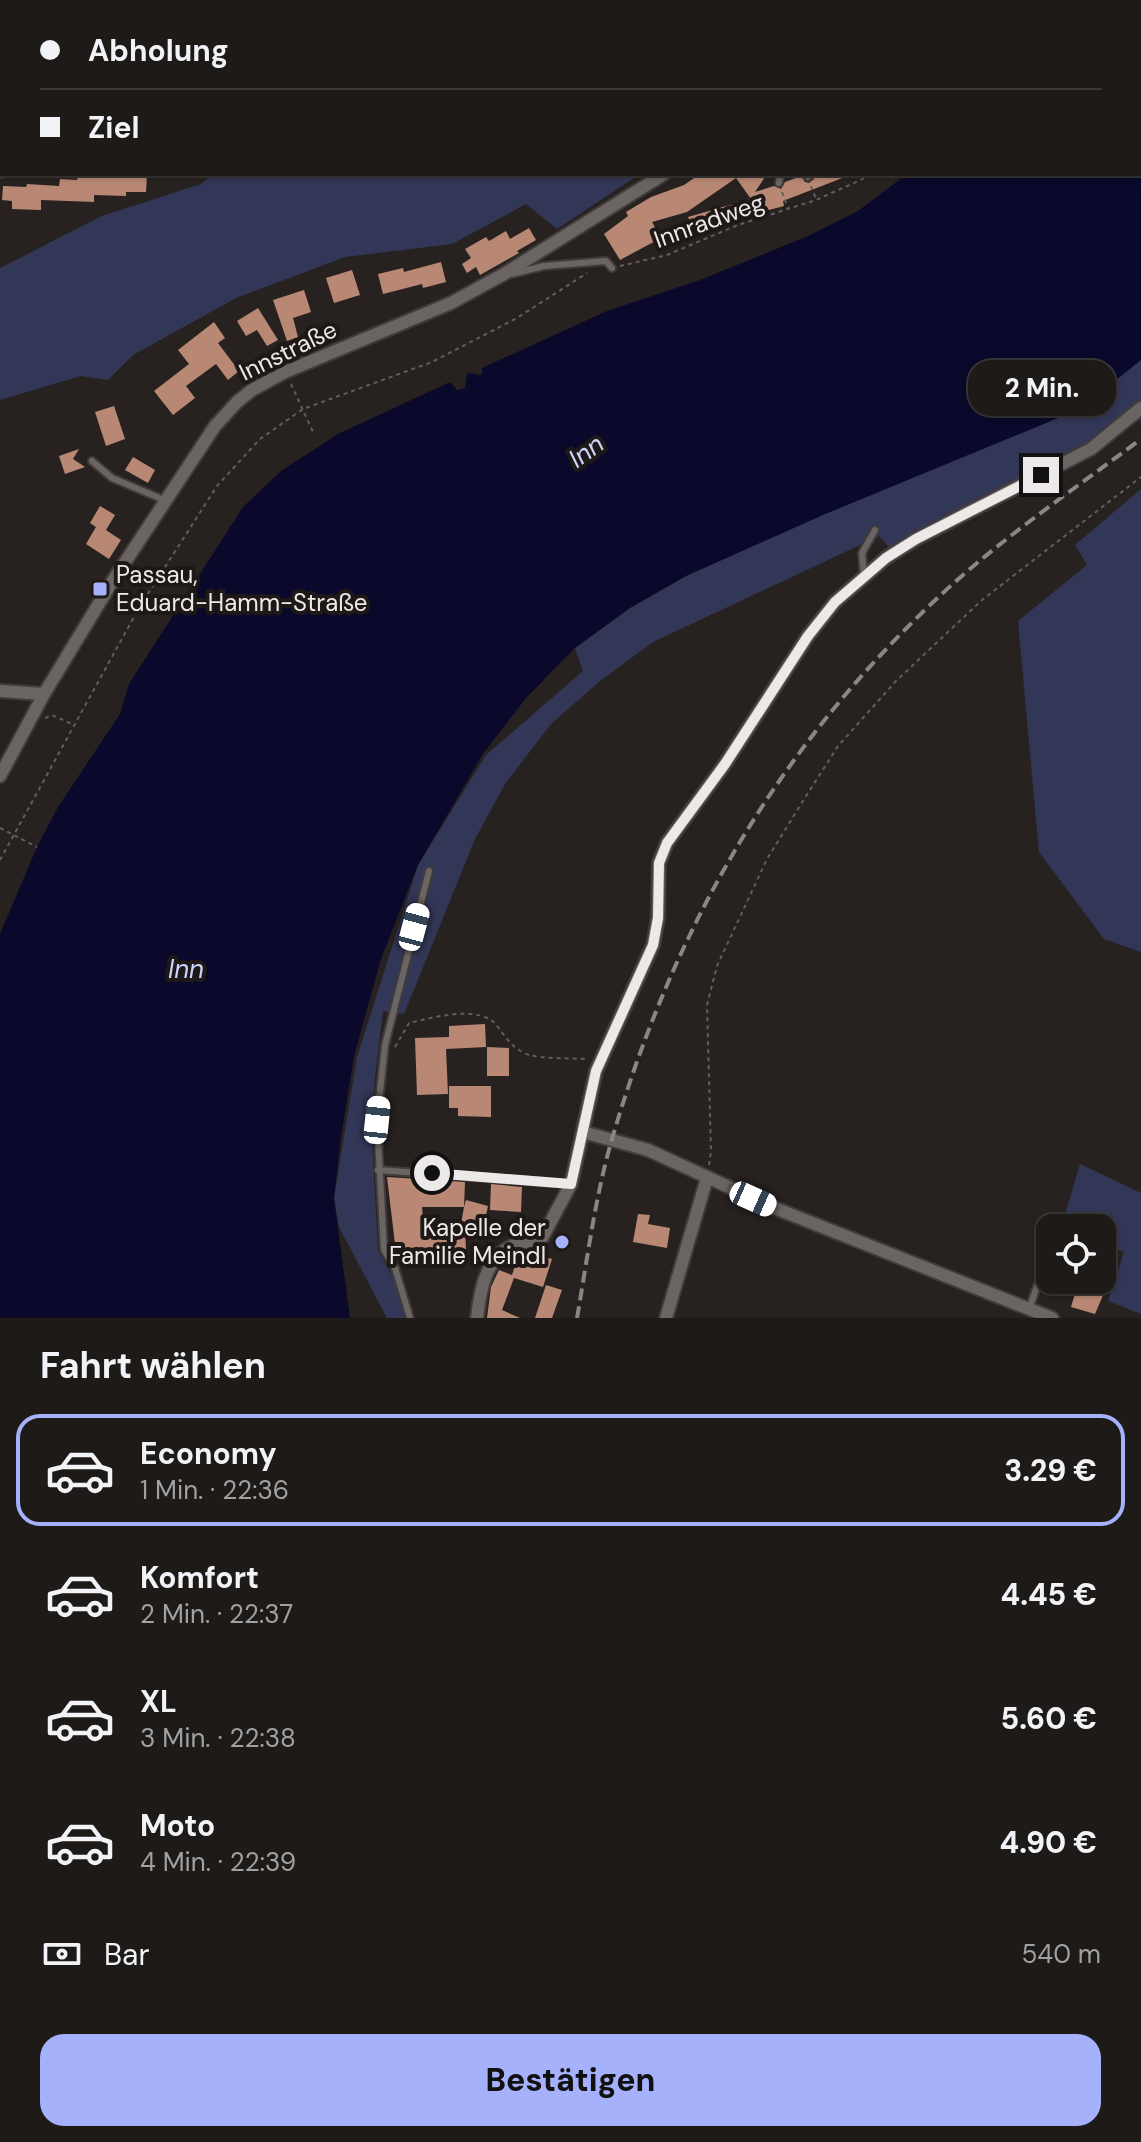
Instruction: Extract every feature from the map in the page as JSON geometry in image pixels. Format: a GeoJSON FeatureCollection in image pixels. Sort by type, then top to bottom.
{"type":"FeatureCollection","features":[{"type":"Feature","properties":{"kind":"street","name":"Innstraße"},"geometry":{"type":"LineString","coordinates":[[0,776],[44,694],[164,500],[215,426],[237,402],[285,372],[451,303],[504,274],[661,176]]}},
{"type":"Feature","properties":{"kind":"street"},"geometry":{"type":"LineString","coordinates":[[477,1318],[479,1297],[491,1262],[512,1246],[542,1238],[571,1184],[600,1061],[653,945],[658,918],[659,863],[667,843],[725,764],[808,636],[835,602],[886,558],[916,539],[1091,449],[1141,408]]}},
{"type":"Feature","properties":{"kind":"street"},"geometry":{"type":"LineString","coordinates":[[0,691],[44,694]]}},
{"type":"Feature","properties":{"kind":"street"},"geometry":{"type":"LineString","coordinates":[[583,1132],[648,1150],[777,1209],[1052,1318]]}},
{"type":"Feature","properties":{"kind":"street"},"geometry":{"type":"LineString","coordinates":[[666,1318],[707,1178]]}},
{"type":"Feature","properties":{"kind":"lane"},"geometry":{"type":"LineString","coordinates":[[779,183],[780,176]]}},
{"type":"Feature","properties":{"kind":"lane"},"geometry":{"type":"LineString","coordinates":[[504,274],[580,262],[606,261],[612,268]]}},
{"type":"Feature","properties":{"kind":"lane"},"geometry":{"type":"LineString","coordinates":[[92,461],[112,478],[164,500]]}},
{"type":"Feature","properties":{"kind":"lane"},"geometry":{"type":"LineString","coordinates":[[864,577],[862,553],[875,530]]}},
{"type":"Feature","properties":{"kind":"lane"},"geometry":{"type":"LineString","coordinates":[[410,1318],[395,1268],[384,1250],[377,1120],[389,1024],[429,871]]}},
{"type":"Feature","properties":{"kind":"lane"},"geometry":{"type":"LineString","coordinates":[[378,1170],[571,1184]]}},
{"type":"Feature","properties":{"kind":"lane"},"geometry":{"type":"LineString","coordinates":[[1029,1309],[1036,1289]]}},
{"type":"Feature","properties":{"kind":"path","name":"Innradweg"},"geometry":{"type":"LineString","coordinates":[[303,409],[432,362],[517,318],[596,269],[667,255],[738,225],[816,200],[870,176]]}},
{"type":"Feature","properties":{"kind":"path"},"geometry":{"type":"LineString","coordinates":[[779,183],[789,210]]}},
{"type":"Feature","properties":{"kind":"path"},"geometry":{"type":"LineString","coordinates":[[813,191],[816,200]]}},
{"type":"Feature","properties":{"kind":"path"},"geometry":{"type":"LineString","coordinates":[[289,381],[313,432]]}},
{"type":"Feature","properties":{"kind":"path"},"geometry":{"type":"LineString","coordinates":[[0,860],[140,606],[217,486],[260,439],[303,409]]}},
{"type":"Feature","properties":{"kind":"path"},"geometry":{"type":"LineString","coordinates":[[707,1178],[711,1151],[707,1005],[717,966],[767,859],[838,746],[896,681],[982,600],[1141,477]]}},
{"type":"Feature","properties":{"kind":"path"},"geometry":{"type":"LineString","coordinates":[[52,715],[73,724]]}},
{"type":"Feature","properties":{"kind":"path"},"geometry":{"type":"LineString","coordinates":[[0,828],[37,847]]}},
{"type":"Feature","properties":{"kind":"path"},"geometry":{"type":"LineString","coordinates":[[383,1069],[409,1023],[453,1014],[478,1015],[496,1023],[504,1039],[528,1054],[600,1061]]}},
{"type":"Feature","properties":{"kind":"shaded area"},"geometry":{"type":"Polygon","coordinates":[[[211,176],[637,176],[557,229],[526,204],[452,244],[345,257],[236,298],[133,355],[108,380],[81,376],[0,400],[0,268],[102,216],[201,184],[211,176]]]}},
{"type":"Feature","properties":{"kind":"shaded area"},"geometry":{"type":"Polygon","coordinates":[[[1141,360],[1141,419],[1087,457],[891,549],[879,536],[653,642],[600,681],[551,724],[505,784],[475,839],[404,1014],[383,1011],[372,1140],[378,1250],[395,1281],[406,1318],[387,1318],[339,1227],[334,1198],[357,1057],[418,865],[486,755],[583,671],[575,648],[630,608],[686,576],[1115,379],[1141,360]]]}},
{"type":"Feature","properties":{"kind":"shaded area"},"geometry":{"type":"Polygon","coordinates":[[[1141,489],[1141,952],[1104,939],[1039,852],[1018,621],[1087,565],[1075,545],[1141,489]]]}},
{"type":"Feature","properties":{"kind":"shaded area"},"geometry":{"type":"Polygon","coordinates":[[[1080,1164],[1141,1193],[1141,1314],[1108,1301],[1110,1294],[1116,1294],[1116,1276],[1124,1252],[1116,1249],[1116,1214],[1065,1214],[1080,1164]]]}},
{"type":"Feature","properties":{"kind":"water","name":"Inn"},"geometry":{"type":"Polygon","coordinates":[[[904,176],[1141,176],[1141,360],[1080,409],[823,515],[686,576],[630,608],[575,648],[526,698],[483,754],[418,865],[381,959],[354,1056],[334,1198],[350,1318],[0,1318],[0,934],[37,847],[58,807],[120,714],[129,684],[243,507],[281,471],[338,434],[450,382],[457,390],[465,388],[467,373],[482,375],[482,368],[607,311],[700,280],[806,237],[858,211],[904,176]]]}},
{"type":"Feature","properties":{"kind":"building"},"geometry":{"type":"Polygon","coordinates":[[[78,176],[147,176],[146,192],[126,192],[126,196],[94,195],[94,202],[41,200],[41,210],[12,209],[12,201],[2,200],[3,186],[59,186],[60,179],[77,180],[78,176]]]}},
{"type":"Feature","properties":{"kind":"building"},"geometry":{"type":"Polygon","coordinates":[[[697,176],[766,176],[755,192],[774,186],[781,189],[785,182],[801,176],[809,183],[813,176],[847,176],[783,201],[784,206],[726,221],[695,233],[688,217],[751,199],[736,178],[687,212],[652,222],[661,238],[620,260],[604,234],[628,216],[626,212],[651,197],[684,185],[697,176]]]}},
{"type":"Feature","properties":{"kind":"building"},"geometry":{"type":"Polygon","coordinates":[[[529,228],[536,240],[517,251],[519,253],[480,275],[476,267],[467,273],[462,264],[471,258],[465,249],[486,237],[489,241],[506,231],[510,239],[529,228]]]}},
{"type":"Feature","properties":{"kind":"building"},"geometry":{"type":"Polygon","coordinates":[[[441,262],[446,282],[423,288],[422,284],[383,294],[378,274],[403,268],[404,272],[441,262]]]}},
{"type":"Feature","properties":{"kind":"building"},"geometry":{"type":"Polygon","coordinates":[[[352,270],[360,295],[334,303],[326,278],[352,270]]]}},
{"type":"Feature","properties":{"kind":"building"},"geometry":{"type":"Polygon","coordinates":[[[304,290],[311,312],[293,318],[298,337],[287,341],[273,300],[304,290]]]}},
{"type":"Feature","properties":{"kind":"building"},"geometry":{"type":"Polygon","coordinates":[[[258,308],[278,340],[267,346],[257,330],[246,336],[237,321],[258,308]]]}},
{"type":"Feature","properties":{"kind":"building"},"geometry":{"type":"Polygon","coordinates":[[[214,322],[225,338],[218,343],[239,371],[228,380],[216,364],[186,386],[195,398],[173,415],[154,391],[189,364],[178,350],[214,322]]]}},
{"type":"Feature","properties":{"kind":"building"},"geometry":{"type":"Polygon","coordinates":[[[114,406],[125,439],[106,446],[95,412],[114,406]]]}},
{"type":"Feature","properties":{"kind":"building"},"geometry":{"type":"Polygon","coordinates":[[[79,449],[73,459],[85,467],[65,474],[59,456],[79,449]]]}},
{"type":"Feature","properties":{"kind":"building"},"geometry":{"type":"Polygon","coordinates":[[[133,457],[155,470],[148,483],[125,470],[133,457]]]}},
{"type":"Feature","properties":{"kind":"building"},"geometry":{"type":"Polygon","coordinates":[[[100,506],[115,515],[106,530],[121,540],[109,559],[86,544],[96,527],[90,523],[100,506]]]}},
{"type":"Feature","properties":{"kind":"building"},"geometry":{"type":"Polygon","coordinates":[[[485,1024],[486,1047],[446,1049],[448,1094],[417,1095],[415,1038],[449,1037],[449,1026],[485,1024]]]}},
{"type":"Feature","properties":{"kind":"building"},"geometry":{"type":"Polygon","coordinates":[[[487,1047],[509,1048],[509,1076],[487,1076],[487,1047]]]}},
{"type":"Feature","properties":{"kind":"building"},"geometry":{"type":"Polygon","coordinates":[[[449,1086],[491,1086],[491,1117],[458,1116],[458,1108],[449,1108],[449,1086]]]}},
{"type":"Feature","properties":{"kind":"building"},"geometry":{"type":"Polygon","coordinates":[[[387,1177],[465,1182],[464,1207],[422,1207],[424,1231],[465,1230],[466,1249],[460,1250],[460,1257],[440,1257],[441,1250],[396,1252],[387,1177]]]}},
{"type":"Feature","properties":{"kind":"building"},"geometry":{"type":"Polygon","coordinates":[[[491,1184],[522,1187],[521,1212],[490,1210],[491,1184]]]}},
{"type":"Feature","properties":{"kind":"building"},"geometry":{"type":"Polygon","coordinates":[[[466,1200],[488,1206],[483,1229],[461,1224],[466,1200]]]}},
{"type":"Feature","properties":{"kind":"building"},"geometry":{"type":"Polygon","coordinates":[[[638,1214],[650,1215],[648,1224],[670,1228],[667,1248],[633,1242],[638,1214]]]}},
{"type":"Feature","properties":{"kind":"building"},"geometry":{"type":"Polygon","coordinates":[[[527,1251],[552,1259],[543,1287],[514,1278],[502,1310],[520,1318],[487,1318],[491,1287],[499,1270],[512,1275],[519,1253],[527,1251]]]}},
{"type":"Feature","properties":{"kind":"building"},"geometry":{"type":"Polygon","coordinates":[[[546,1285],[562,1290],[552,1318],[535,1318],[546,1285]]]}},
{"type":"Feature","properties":{"kind":"building"},"geometry":{"type":"Polygon","coordinates":[[[1075,1294],[1104,1294],[1095,1314],[1071,1307],[1075,1294]]]}},
{"type":"Feature","properties":{"kind":"railway"},"geometry":{"type":"LineString","coordinates":[[577,1318],[603,1175],[639,1055],[700,914],[737,847],[778,783],[823,721],[873,663],[928,607],[1005,540],[1141,439]]}},
{"type":"Feature","properties":{"kind":"place","name":"Passau, Eduard-Hamm-Straße"},"geometry":{"type":"Point","coordinates":[100,589]}},
{"type":"Feature","properties":{"kind":"place","name":"Kapelle der Familie Meindl"},"geometry":{"type":"Point","coordinates":[562,1242]}},
{"type":"Feature","properties":{"kind":"route"},"geometry":{"type":"LineString","coordinates":[[432,1173],[571,1184],[596,1071],[653,945],[658,918],[659,863],[667,843],[725,764],[808,636],[835,602],[886,558],[916,539],[1041,475]]}}]}
